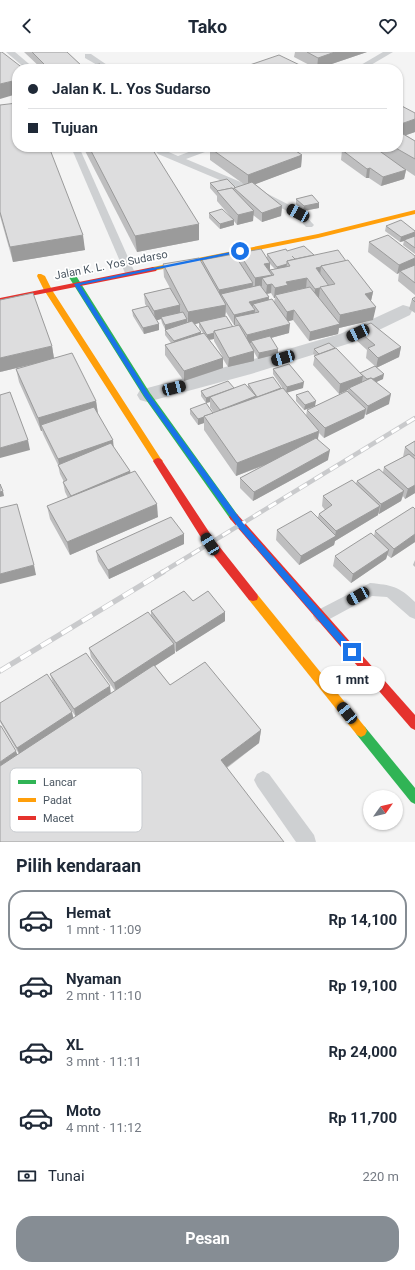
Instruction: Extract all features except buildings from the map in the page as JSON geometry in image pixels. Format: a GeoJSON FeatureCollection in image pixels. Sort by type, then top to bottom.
{"type":"FeatureCollection","features":[{"type":"Feature","properties":{"kind":"main road","name":"Jalan K. L. Yos Sudarso"},"geometry":{"type":"LineString","coordinates":[[0,300],[318,236],[415,212]]}},
{"type":"Feature","properties":{"kind":"main road"},"geometry":{"type":"LineString","coordinates":[[69,271],[147,395],[240,525],[415,724]]}},
{"type":"Feature","properties":{"kind":"main road"},"geometry":{"type":"LineString","coordinates":[[41,276],[48,290],[210,544],[415,798]]}},
{"type":"Feature","properties":{"kind":"street"},"geometry":{"type":"LineString","coordinates":[[147,395],[244,369],[347,338],[403,311]]}},
{"type":"Feature","properties":{"kind":"lane"},"geometry":{"type":"LineString","coordinates":[[10,52],[25,64]]}},
{"type":"Feature","properties":{"kind":"lane"},"geometry":{"type":"LineString","coordinates":[[367,64],[388,52]]}},
{"type":"Feature","properties":{"kind":"lane"},"geometry":{"type":"LineString","coordinates":[[88,56],[101,64]]}},
{"type":"Feature","properties":{"kind":"lane"},"geometry":{"type":"LineString","coordinates":[[77,152],[130,273]]}},
{"type":"Feature","properties":{"kind":"lane"},"geometry":{"type":"LineString","coordinates":[[161,152],[261,194],[298,213],[309,224]]}},
{"type":"Feature","properties":{"kind":"lane"},"geometry":{"type":"LineString","coordinates":[[178,159],[197,152]]}},
{"type":"Feature","properties":{"kind":"lane"},"geometry":{"type":"LineString","coordinates":[[321,616],[370,589],[390,591],[406,602],[415,612]]}},
{"type":"Feature","properties":{"kind":"lane"},"geometry":{"type":"LineString","coordinates":[[263,780],[307,842]]}},
{"type":"Feature","properties":{"kind":"railway"},"geometry":{"type":"LineString","coordinates":[[161,573],[415,418]]}},
{"type":"Feature","properties":{"kind":"railway"},"geometry":{"type":"LineString","coordinates":[[0,671],[163,572]]}},
{"type":"Feature","properties":{"kind":"traffic: fast"},"geometry":{"type":"LineString","coordinates":[[69,271],[147,395],[234,517]]}},
{"type":"Feature","properties":{"kind":"traffic: fast"},"geometry":{"type":"LineString","coordinates":[[361,731],[415,798]]}},
{"type":"Feature","properties":{"kind":"traffic: slow"},"geometry":{"type":"LineString","coordinates":[[153,269],[318,236],[415,212]]}},
{"type":"Feature","properties":{"kind":"traffic: slow"},"geometry":{"type":"LineString","coordinates":[[41,276],[48,290],[158,461]]}},
{"type":"Feature","properties":{"kind":"traffic: slow"},"geometry":{"type":"LineString","coordinates":[[253,597],[361,731]]}},
{"type":"Feature","properties":{"kind":"traffic: jam"},"geometry":{"type":"LineString","coordinates":[[0,300],[153,269]]}},
{"type":"Feature","properties":{"kind":"traffic: jam"},"geometry":{"type":"LineString","coordinates":[[158,461],[211,544],[253,597]]}},
{"type":"Feature","properties":{"kind":"traffic: jam"},"geometry":{"type":"LineString","coordinates":[[234,517],[415,724]]}},
{"type":"Feature","properties":{"kind":"route"},"geometry":{"type":"LineString","coordinates":[[240,251],[76,284],[147,395],[240,525],[352,652]]}}]}
